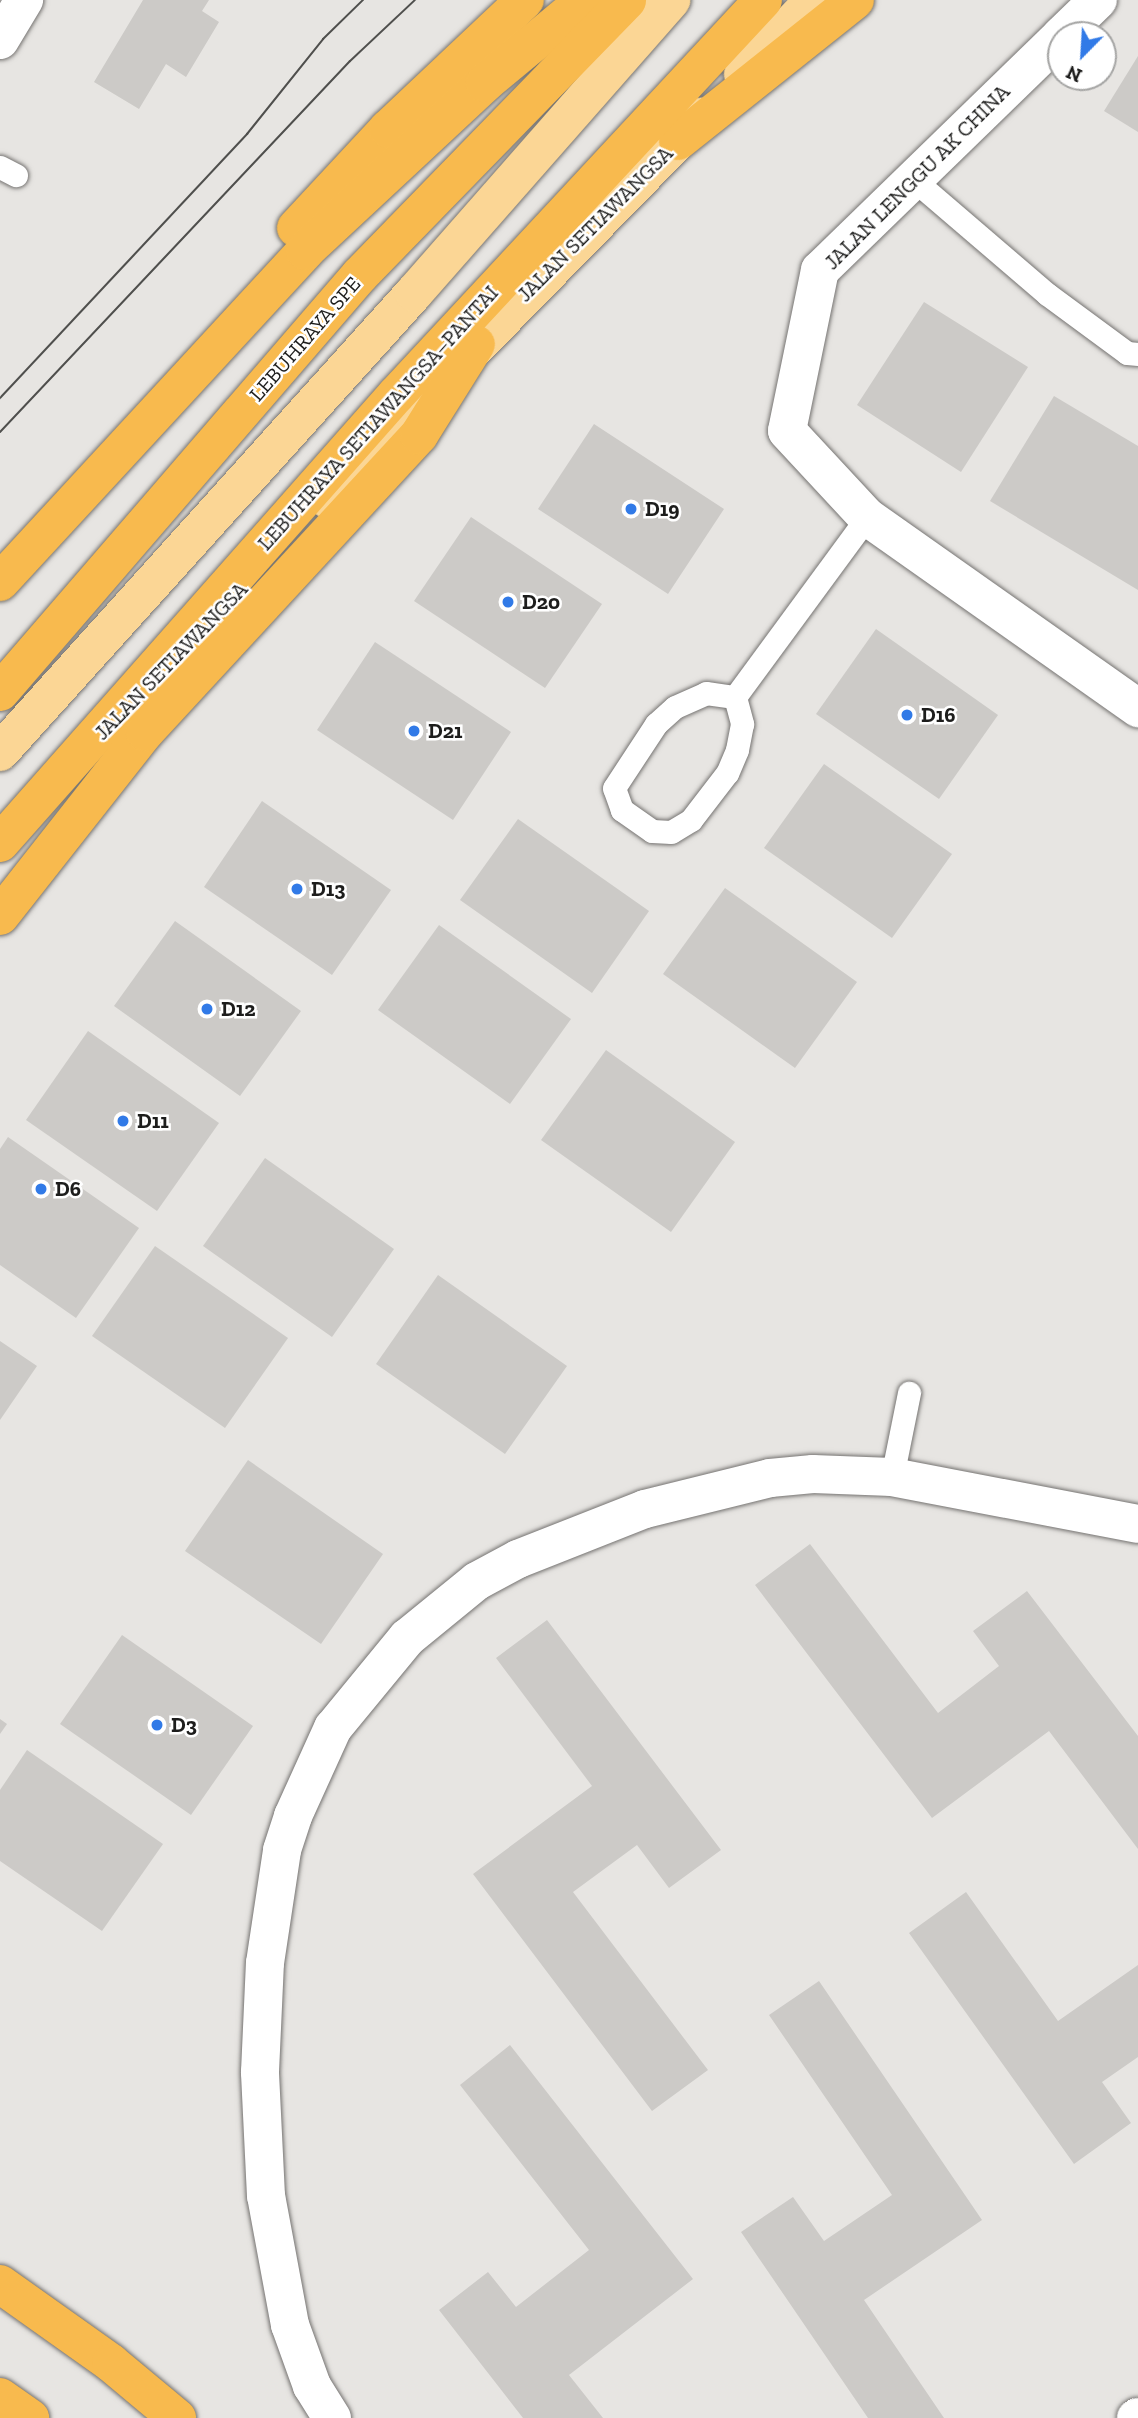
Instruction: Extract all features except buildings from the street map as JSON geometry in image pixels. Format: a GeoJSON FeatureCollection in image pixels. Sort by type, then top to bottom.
{"type":"FeatureCollection","features":[{"type":"Feature","properties":{"kind":"highway"},"geometry":{"type":"LineString","coordinates":[[0,543],[388,129],[525,0]]}},
{"type":"Feature","properties":{"kind":"highway"},"geometry":{"type":"LineString","coordinates":[[0,582],[305,251],[485,83],[585,0]]}},
{"type":"Feature","properties":{"kind":"highway","name":"LEBUHRAYA SPE"},"geometry":{"type":"LineString","coordinates":[[0,692],[360,275],[626,0]]}},
{"type":"Feature","properties":{"kind":"highway","name":"LEBUHRAYA SETIAWANGSA–PANTAI"},"geometry":{"type":"LineString","coordinates":[[0,843],[396,395],[763,0]]}},
{"type":"Feature","properties":{"kind":"highway"},"geometry":{"type":"LineString","coordinates":[[678,141],[855,0]]}},
{"type":"Feature","properties":{"kind":"highway"},"geometry":{"type":"LineString","coordinates":[[0,916],[145,732],[419,435],[476,344]]}},
{"type":"Feature","properties":{"kind":"highway"},"geometry":{"type":"LineString","coordinates":[[0,2284],[111,2362],[177,2418]]}},
{"type":"Feature","properties":{"kind":"highway"},"geometry":{"type":"LineString","coordinates":[[0,2399],[20,2418]]}},
{"type":"Feature","properties":{"kind":"highway"},"geometry":{"type":"LineString","coordinates":[[0,2399],[30,2418]]}},
{"type":"Feature","properties":{"kind":"main road"},"geometry":{"type":"LineString","coordinates":[[0,752],[414,293],[671,0]]}},
{"type":"Feature","properties":{"kind":"main road","name":"JALAN SETIAWANGSA"},"geometry":{"type":"LineString","coordinates":[[0,843],[476,344],[814,0]]}},
{"type":"Feature","properties":{"kind":"street"},"geometry":{"type":"LineString","coordinates":[[0,40],[24,0]]}},
{"type":"Feature","properties":{"kind":"street","name":"JALAN LENGGU AK CHINA"},"geometry":{"type":"LineString","coordinates":[[1077,21],[1098,0]]}},
{"type":"Feature","properties":{"kind":"street","name":"JALAN LENGGU AK CHINA"},"geometry":{"type":"LineString","coordinates":[[1047,51],[820,270],[787,431],[867,517],[1138,708]]}},
{"type":"Feature","properties":{"kind":"street"},"geometry":{"type":"LineString","coordinates":[[332,2418],[312,2386],[290,2325],[266,2196],[260,2072],[265,1962],[282,1850],[333,1728],[407,1638],[439,1607],[518,1559],[645,1509],[718,1488],[813,1474],[892,1477],[1138,1524]]}},
{"type":"Feature","properties":{"kind":"lane"},"geometry":{"type":"LineString","coordinates":[[914,180],[1047,294],[1127,353],[1138,354]]}},
{"type":"Feature","properties":{"kind":"lane"},"geometry":{"type":"LineString","coordinates":[[735,697],[867,517]]}},
{"type":"Feature","properties":{"kind":"lane"},"geometry":{"type":"LineString","coordinates":[[706,693],[735,697],[742,724],[737,750],[727,774],[691,820],[671,832],[652,831],[622,810],[614,788],[656,724],[676,707],[706,693]]}},
{"type":"Feature","properties":{"kind":"lane"},"geometry":{"type":"LineString","coordinates":[[892,1477],[909,1393]]}},
{"type":"Feature","properties":{"kind":"tram line"},"geometry":{"type":"LineString","coordinates":[[0,398],[247,134],[323,39],[363,0]]}},
{"type":"Feature","properties":{"kind":"tram line"},"geometry":{"type":"LineString","coordinates":[[0,432],[350,61],[415,0]]}},
{"type":"Feature","properties":{"kind":"place","name":"D19"},"geometry":{"type":"Point","coordinates":[631,509]}},
{"type":"Feature","properties":{"kind":"place","name":"D20"},"geometry":{"type":"Point","coordinates":[508,602]}},
{"type":"Feature","properties":{"kind":"place","name":"D16"},"geometry":{"type":"Point","coordinates":[907,715]}},
{"type":"Feature","properties":{"kind":"place","name":"D21"},"geometry":{"type":"Point","coordinates":[414,731]}},
{"type":"Feature","properties":{"kind":"place","name":"D13"},"geometry":{"type":"Point","coordinates":[297,889]}},
{"type":"Feature","properties":{"kind":"place","name":"D12"},"geometry":{"type":"Point","coordinates":[207,1009]}},
{"type":"Feature","properties":{"kind":"place","name":"D11"},"geometry":{"type":"Point","coordinates":[123,1121]}},
{"type":"Feature","properties":{"kind":"place","name":"D6"},"geometry":{"type":"Point","coordinates":[41,1189]}},
{"type":"Feature","properties":{"kind":"place","name":"D3"},"geometry":{"type":"Point","coordinates":[157,1725]}}]}
